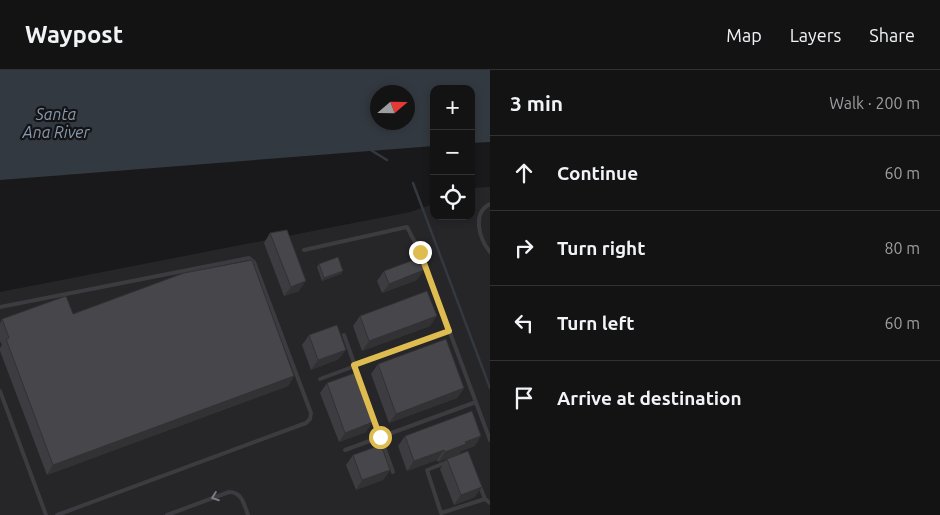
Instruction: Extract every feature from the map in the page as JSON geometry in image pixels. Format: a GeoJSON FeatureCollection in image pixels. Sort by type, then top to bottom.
{"type":"FeatureCollection","features":[{"type":"Feature","properties":{"kind":"lane"},"geometry":{"type":"LineString","coordinates":[[490,204],[486,206],[479,220],[480,236],[490,252]]}},
{"type":"Feature","properties":{"kind":"lane"},"geometry":{"type":"LineString","coordinates":[[304,250],[407,227],[420,252],[490,440]]}},
{"type":"Feature","properties":{"kind":"lane"},"geometry":{"type":"LineString","coordinates":[[0,307],[249,258],[254,262],[311,413],[310,419],[306,423],[57,515]]}},
{"type":"Feature","properties":{"kind":"lane"},"geometry":{"type":"LineString","coordinates":[[320,379],[449,331]]}},
{"type":"Feature","properties":{"kind":"lane"},"geometry":{"type":"LineString","coordinates":[[344,335],[393,472]]}},
{"type":"Feature","properties":{"kind":"lane"},"geometry":{"type":"LineString","coordinates":[[0,391],[46,515]]}},
{"type":"Feature","properties":{"kind":"lane"},"geometry":{"type":"LineString","coordinates":[[346,450],[476,402]]}},
{"type":"Feature","properties":{"kind":"lane"},"geometry":{"type":"LineString","coordinates":[[451,461],[427,470],[442,513],[485,499]]}},
{"type":"Feature","properties":{"kind":"lane"},"geometry":{"type":"LineString","coordinates":[[478,481],[485,499],[490,503]]}},
{"type":"Feature","properties":{"kind":"lane"},"geometry":{"type":"LineString","coordinates":[[167,515],[229,492],[236,492],[240,496],[248,515]]}},
{"type":"Feature","properties":{"kind":"shaded area"},"geometry":{"type":"Polygon","coordinates":[[[490,187],[490,515],[0,515],[0,292],[410,212],[430,205],[430,220],[475,220],[475,188],[490,187]]]}},
{"type":"Feature","properties":{"kind":"water","name":"Santa Ana River"},"geometry":{"type":"Polygon","coordinates":[[[0,70],[490,70],[490,142],[475,143],[475,85],[430,85],[430,146],[0,180],[0,70]]]}},
{"type":"Feature","properties":{"kind":"building"},"geometry":{"type":"Polygon","coordinates":[[[287,230],[306,281],[291,287],[270,233],[287,230]]]}},
{"type":"Feature","properties":{"kind":"building"},"geometry":{"type":"Polygon","coordinates":[[[338,257],[343,271],[324,278],[319,264],[338,257]]]}},
{"type":"Feature","properties":{"kind":"building"},"geometry":{"type":"Polygon","coordinates":[[[419,258],[424,270],[389,284],[384,271],[419,258]]]}},
{"type":"Feature","properties":{"kind":"building"},"geometry":{"type":"Polygon","coordinates":[[[252,260],[294,376],[53,465],[6,339],[9,338],[2,319],[66,296],[73,314],[184,273],[252,260]]]}},
{"type":"Feature","properties":{"kind":"building"},"geometry":{"type":"Polygon","coordinates":[[[427,291],[437,316],[369,341],[360,316],[427,291]]]}},
{"type":"Feature","properties":{"kind":"building"},"geometry":{"type":"Polygon","coordinates":[[[337,325],[346,350],[318,360],[309,335],[337,325]]]}},
{"type":"Feature","properties":{"kind":"building"},"geometry":{"type":"Polygon","coordinates":[[[446,339],[464,388],[396,414],[378,364],[446,339]]]}},
{"type":"Feature","properties":{"kind":"building"},"geometry":{"type":"Polygon","coordinates":[[[355,373],[373,422],[345,433],[327,383],[355,373]]]}},
{"type":"Feature","properties":{"kind":"building"},"geometry":{"type":"Polygon","coordinates":[[[472,411],[481,436],[445,452],[444,450],[414,461],[405,436],[472,411]]]}},
{"type":"Feature","properties":{"kind":"building"},"geometry":{"type":"Polygon","coordinates":[[[381,445],[390,470],[362,480],[353,455],[381,445]]]}},
{"type":"Feature","properties":{"kind":"building"},"geometry":{"type":"Polygon","coordinates":[[[468,451],[482,487],[461,495],[447,459],[468,451]]]}},
{"type":"Feature","properties":{"kind":"waterway"},"geometry":{"type":"LineString","coordinates":[[369,149],[387,160]]}},
{"type":"Feature","properties":{"kind":"waterway"},"geometry":{"type":"LineString","coordinates":[[413,183],[490,388]]}},
{"type":"Feature","properties":{"kind":"route"},"geometry":{"type":"LineString","coordinates":[[380,437],[354,365],[449,331],[420,252]]}}]}
